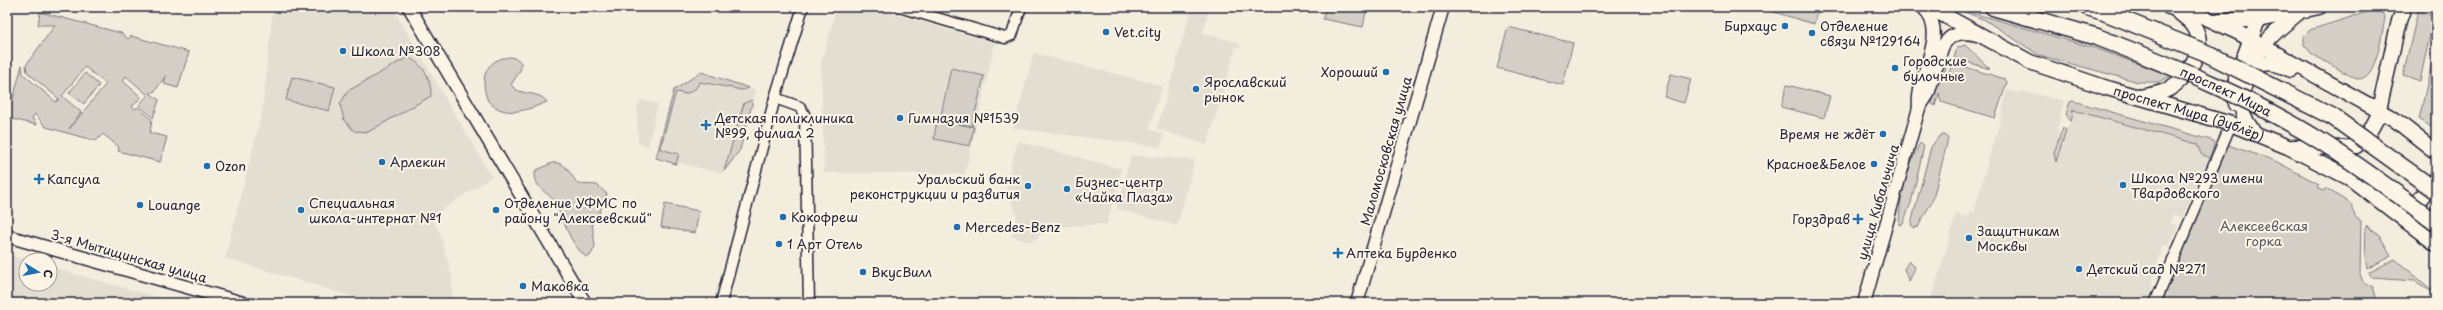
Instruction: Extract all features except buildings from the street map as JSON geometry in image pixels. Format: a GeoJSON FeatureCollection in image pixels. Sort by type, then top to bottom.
{"type":"FeatureCollection","features":[{"type":"Feature","properties":{"kind":"main road","name":"проспект Мира (дублёр)"},"geometry":{"type":"LineString","coordinates":[[1929,7],[2030,62],[2137,97],[2231,124],[2288,147],[2351,179],[2436,244]]}},
{"type":"Feature","properties":{"kind":"main road","name":"проспект Мира"},"geometry":{"type":"LineString","coordinates":[[1994,7],[2097,37],[2207,83],[2261,109],[2322,142],[2436,223]]}},
{"type":"Feature","properties":{"kind":"main road"},"geometry":{"type":"LineString","coordinates":[[2087,7],[2104,12],[2204,52],[2333,117],[2436,191]]}},
{"type":"Feature","properties":{"kind":"main road"},"geometry":{"type":"LineString","coordinates":[[2170,7],[2202,16],[2230,21],[2260,14],[2298,13],[2319,7]]}},
{"type":"Feature","properties":{"kind":"main road"},"geometry":{"type":"LineString","coordinates":[[2137,97],[2163,92],[2176,84],[2190,68],[2196,55],[2198,40],[2195,28],[2170,7]]}},
{"type":"Feature","properties":{"kind":"main road"},"geometry":{"type":"LineString","coordinates":[[2288,147],[2345,148],[2356,146],[2370,133],[2379,110],[2399,21],[2404,7]]}},
{"type":"Feature","properties":{"kind":"main road"},"geometry":{"type":"LineString","coordinates":[[2254,132],[2244,117],[2242,109],[2244,90],[2250,73],[2264,46],[2271,37],[2298,13]]}},
{"type":"Feature","properties":{"kind":"main road"},"geometry":{"type":"LineString","coordinates":[[2254,132],[2238,112],[2234,94],[2236,78],[2260,14]]}},
{"type":"Feature","properties":{"kind":"main road"},"geometry":{"type":"LineString","coordinates":[[2202,16],[2251,39],[2379,110],[2394,119],[2436,152]]}},
{"type":"Feature","properties":{"kind":"main road"},"geometry":{"type":"LineString","coordinates":[[2250,73],[2261,64],[2272,63],[2300,75],[2323,78]]}},
{"type":"Feature","properties":{"kind":"main road"},"geometry":{"type":"LineString","coordinates":[[2419,231],[2414,221],[2415,209],[2429,186],[2436,179]]}},
{"type":"Feature","properties":{"kind":"street"},"geometry":{"type":"LineString","coordinates":[[409,7],[585,303]]}},
{"type":"Feature","properties":{"kind":"street"},"geometry":{"type":"LineString","coordinates":[[721,303],[775,98],[803,7]]}},
{"type":"Feature","properties":{"kind":"street"},"geometry":{"type":"LineString","coordinates":[[899,7],[1009,38],[1014,30],[1021,7]]}},
{"type":"Feature","properties":{"kind":"street","name":"Маломосковская улица"},"geometry":{"type":"LineString","coordinates":[[1357,303],[1443,7]]}},
{"type":"Feature","properties":{"kind":"street","name":"улица Кибальчича"},"geometry":{"type":"LineString","coordinates":[[1864,303],[1919,108],[1918,94],[1935,29],[1932,18],[1923,7]]}},
{"type":"Feature","properties":{"kind":"street","name":"улица Кибальчича"},"geometry":{"type":"LineString","coordinates":[[1919,108],[1927,97],[1946,41],[1955,34],[1963,32],[1986,38]]}},
{"type":"Feature","properties":{"kind":"street"},"geometry":{"type":"LineString","coordinates":[[775,98],[800,108],[805,116],[809,303]]}},
{"type":"Feature","properties":{"kind":"street"},"geometry":{"type":"LineString","coordinates":[[2155,303],[2231,124]]}},
{"type":"Feature","properties":{"kind":"street","name":"3-я Мытищинская улица"},"geometry":{"type":"LineString","coordinates":[[7,236],[243,303]]}},
{"type":"Feature","properties":{"kind":"shaded area"},"geometry":{"type":"Polygon","coordinates":[[[273,7],[392,7],[492,177],[431,217],[439,231],[452,276],[452,303],[374,303],[225,258],[262,113],[273,7]]]}},
{"type":"Feature","properties":{"kind":"shaded area","name":"Гимназия №1539"},"geometry":{"type":"Polygon","coordinates":[[[837,7],[869,7],[995,43],[965,174],[824,173],[821,63],[837,7]]]}},
{"type":"Feature","properties":{"kind":"shaded area","name":"Ярославский рынок"},"geometry":{"type":"Polygon","coordinates":[[[1192,7],[1210,7],[1203,33],[1237,42],[1241,49],[1236,47],[1207,145],[1157,129],[1192,7]]]}},
{"type":"Feature","properties":{"kind":"shaded area"},"geometry":{"type":"Polygon","coordinates":[[[1034,53],[1162,86],[1149,129],[1164,134],[1160,147],[1013,128],[1034,53]]]}},
{"type":"Feature","properties":{"kind":"shaded area","name":"Детская поликлиника №99, филиал 2"},"geometry":{"type":"Polygon","coordinates":[[[701,72],[756,90],[740,150],[726,170],[721,173],[656,158],[674,90],[701,72]]]}},
{"type":"Feature","properties":{"kind":"shaded area"},"geometry":{"type":"Polygon","coordinates":[[[2007,90],[2018,93],[2022,91],[2064,101],[2057,130],[2064,132],[2072,120],[2072,110],[2198,144],[2201,154],[2209,158],[2182,218],[2173,214],[2170,223],[2178,226],[2169,246],[2163,245],[2151,283],[2153,287],[2147,303],[1929,303],[1941,268],[1956,214],[1968,217],[1970,211],[1974,212],[1995,135],[1997,136],[2007,90]]]}},
{"type":"Feature","properties":{"kind":"shaded area"},"geometry":{"type":"Polygon","coordinates":[[[641,100],[658,104],[648,146],[638,143],[637,107],[641,100]]]}},
{"type":"Feature","properties":{"kind":"shaded area","name":"Бизнес-центр «Чайка Плаза»"},"geometry":{"type":"Polygon","coordinates":[[[1018,141],[1122,169],[1107,224],[1052,227],[1031,242],[1012,237],[1017,216],[1005,185],[1018,141]]]}},
{"type":"Feature","properties":{"kind":"shaded area"},"geometry":{"type":"Polygon","coordinates":[[[1131,155],[1195,160],[1177,226],[1117,209],[1131,155]]]}},
{"type":"Feature","properties":{"kind":"shaded area"},"geometry":{"type":"Polygon","coordinates":[[[7,255],[18,258],[18,292],[58,292],[58,269],[179,303],[7,303],[7,255]]]}},
{"type":"Feature","properties":{"kind":"shaded area"},"geometry":{"type":"Polygon","coordinates":[[[1071,296],[1098,303],[1031,303],[1032,297],[1071,296]]]}},
{"type":"Feature","properties":{"kind":"green space"},"geometry":{"type":"Polygon","coordinates":[[[1325,7],[1367,7],[1363,27],[1323,19],[1325,7]]]}},
{"type":"Feature","properties":{"kind":"green space"},"geometry":{"type":"Polygon","coordinates":[[[1757,7],[1818,7],[1814,24],[1757,7]]]}},
{"type":"Feature","properties":{"kind":"green space"},"geometry":{"type":"Polygon","coordinates":[[[1952,7],[2098,49],[2171,76],[2159,82],[2138,82],[2039,55],[1985,20],[1952,7]]]}},
{"type":"Feature","properties":{"kind":"green space"},"geometry":{"type":"Polygon","coordinates":[[[2373,10],[2381,11],[2385,18],[2377,57],[2368,75],[2362,79],[2354,78],[2312,54],[2304,45],[2304,36],[2310,30],[2373,10]]]}},
{"type":"Feature","properties":{"kind":"green space"},"geometry":{"type":"Polygon","coordinates":[[[2418,11],[2434,16],[2420,81],[2403,75],[2418,11]]]}},
{"type":"Feature","properties":{"kind":"green space"},"geometry":{"type":"Polygon","coordinates":[[[40,12],[121,33],[128,39],[131,36],[189,52],[178,88],[164,84],[166,75],[155,91],[150,93],[159,100],[153,118],[139,105],[148,95],[126,76],[123,81],[141,97],[132,107],[135,109],[138,107],[152,120],[150,133],[167,137],[160,162],[118,151],[119,147],[103,134],[96,141],[46,127],[35,114],[32,118],[37,125],[8,118],[22,65],[23,74],[56,102],[59,99],[27,72],[26,65],[55,25],[38,25],[40,12]],[[85,67],[62,96],[81,112],[69,129],[106,84],[85,67]]]}},
{"type":"Feature","properties":{"kind":"green space"},"geometry":{"type":"Polygon","coordinates":[[[1508,27],[1573,43],[1563,85],[1497,68],[1508,27]]]}},
{"type":"Feature","properties":{"kind":"green space"},"geometry":{"type":"Polygon","coordinates":[[[1965,45],[1990,69],[1954,58],[1957,48],[1965,45]]]}},
{"type":"Feature","properties":{"kind":"green space"},"geometry":{"type":"Polygon","coordinates":[[[2436,45],[2436,130],[2419,119],[2436,45]]]}},
{"type":"Feature","properties":{"kind":"green space"},"geometry":{"type":"Polygon","coordinates":[[[408,57],[414,60],[426,73],[430,83],[431,96],[368,132],[354,131],[344,120],[340,104],[348,91],[408,57]]]}},
{"type":"Feature","properties":{"kind":"green space"},"geometry":{"type":"Polygon","coordinates":[[[510,57],[517,59],[521,65],[519,73],[511,85],[519,91],[544,98],[547,102],[524,110],[509,111],[495,107],[488,101],[484,85],[486,72],[495,62],[510,57]]]}},
{"type":"Feature","properties":{"kind":"green space"},"geometry":{"type":"Polygon","coordinates":[[[1952,63],[2005,79],[2007,82],[1995,118],[1941,102],[1939,93],[1935,106],[1932,104],[1940,66],[1946,67],[1944,75],[1950,71],[1952,63]]]}},
{"type":"Feature","properties":{"kind":"green space"},"geometry":{"type":"Polygon","coordinates":[[[951,68],[984,76],[972,126],[940,120],[951,68]]]}},
{"type":"Feature","properties":{"kind":"green space"},"geometry":{"type":"Polygon","coordinates":[[[701,72],[749,88],[742,90],[700,82],[695,89],[686,94],[676,92],[660,149],[679,154],[676,164],[656,158],[674,90],[701,72]]]}},
{"type":"Feature","properties":{"kind":"green space"},"geometry":{"type":"Polygon","coordinates":[[[85,73],[99,85],[84,104],[69,93],[85,73]]]}},
{"type":"Feature","properties":{"kind":"green space"},"geometry":{"type":"Polygon","coordinates":[[[1671,74],[1691,79],[1684,103],[1664,97],[1671,74]]]}},
{"type":"Feature","properties":{"kind":"green space"},"geometry":{"type":"Polygon","coordinates":[[[292,77],[335,87],[329,111],[286,100],[292,77]]]}},
{"type":"Feature","properties":{"kind":"green space"},"geometry":{"type":"Polygon","coordinates":[[[1787,85],[1830,96],[1824,118],[1781,107],[1787,85]]]}},
{"type":"Feature","properties":{"kind":"green space"},"geometry":{"type":"Polygon","coordinates":[[[753,100],[740,150],[724,171],[744,103],[753,100]]]}},
{"type":"Feature","properties":{"kind":"green space"},"geometry":{"type":"Polygon","coordinates":[[[2073,101],[2214,141],[2215,143],[2209,158],[2201,154],[2197,144],[2073,110],[2071,122],[2066,114],[2070,102],[2073,101]]]}},
{"type":"Feature","properties":{"kind":"green space"},"geometry":{"type":"Polygon","coordinates":[[[937,120],[974,127],[970,146],[934,139],[937,120]]]}},
{"type":"Feature","properties":{"kind":"green space"},"geometry":{"type":"Polygon","coordinates":[[[2063,127],[2066,130],[2056,162],[2054,153],[2063,127]]]}},
{"type":"Feature","properties":{"kind":"green space"},"geometry":{"type":"Polygon","coordinates":[[[1940,135],[1945,135],[1948,139],[1933,199],[1918,227],[1913,228],[1911,224],[1931,147],[1940,135]]]}},
{"type":"Feature","properties":{"kind":"green space"},"geometry":{"type":"Polygon","coordinates":[[[1920,143],[1924,146],[1911,203],[1903,223],[1899,225],[1902,194],[1911,162],[1920,143]]]}},
{"type":"Feature","properties":{"kind":"green space","name":"Алексеевская горка"},"geometry":{"type":"Polygon","coordinates":[[[2228,145],[2273,160],[2319,184],[2317,187],[2324,191],[2326,188],[2352,205],[2355,217],[2361,221],[2360,274],[2363,282],[2373,287],[2378,303],[2160,303],[2228,145]]]}},
{"type":"Feature","properties":{"kind":"green space"},"geometry":{"type":"Polygon","coordinates":[[[552,163],[561,164],[564,166],[578,184],[597,185],[607,194],[598,216],[592,223],[595,247],[590,256],[586,257],[575,245],[555,203],[537,183],[535,171],[552,163]]]}},
{"type":"Feature","properties":{"kind":"green space"},"geometry":{"type":"Polygon","coordinates":[[[665,204],[699,211],[695,233],[661,227],[665,204]]]}},
{"type":"Feature","properties":{"kind":"green space"},"geometry":{"type":"Polygon","coordinates":[[[2366,225],[2379,236],[2391,256],[2367,269],[2365,257],[2366,225]]]}},
{"type":"Feature","properties":{"kind":"green space"},"geometry":{"type":"Polygon","coordinates":[[[2395,259],[2433,291],[2432,292],[2415,281],[2372,278],[2368,273],[2395,259]]]}},
{"type":"Feature","properties":{"kind":"green space"},"geometry":{"type":"Polygon","coordinates":[[[1909,261],[1915,267],[1909,282],[1904,269],[1909,261]]]}},
{"type":"Feature","properties":{"kind":"place","name":"Бирхаус"},"geometry":{"type":"Point","coordinates":[1785,26]}},
{"type":"Feature","properties":{"kind":"place","name":"Vet.city"},"geometry":{"type":"Point","coordinates":[1106,32]}},
{"type":"Feature","properties":{"kind":"place","name":"Отделение связи №129164"},"geometry":{"type":"Point","coordinates":[1812,33]}},
{"type":"Feature","properties":{"kind":"place","name":"Школа №308"},"geometry":{"type":"Point","coordinates":[343,51]}},
{"type":"Feature","properties":{"kind":"place","name":"Городские булочные"},"geometry":{"type":"Point","coordinates":[1895,68]}},
{"type":"Feature","properties":{"kind":"place","name":"Хороший"},"geometry":{"type":"Point","coordinates":[1386,72]}},
{"type":"Feature","properties":{"kind":"place","name":"Ярославский рынок"},"geometry":{"type":"Point","coordinates":[1196,89]}},
{"type":"Feature","properties":{"kind":"place","name":"Гимназия №1539"},"geometry":{"type":"Point","coordinates":[900,118]}},
{"type":"Feature","properties":{"kind":"place","name":"Детская поликлиника №99, филиал 2"},"geometry":{"type":"Point","coordinates":[706,125]}},
{"type":"Feature","properties":{"kind":"place","name":"Время не ждёт"},"geometry":{"type":"Point","coordinates":[1883,134]}},
{"type":"Feature","properties":{"kind":"place","name":"Арлекин"},"geometry":{"type":"Point","coordinates":[382,162]}},
{"type":"Feature","properties":{"kind":"place","name":"Красное&Белое"},"geometry":{"type":"Point","coordinates":[1874,164]}},
{"type":"Feature","properties":{"kind":"place","name":"Ozon"},"geometry":{"type":"Point","coordinates":[207,166]}},
{"type":"Feature","properties":{"kind":"place","name":"Капсула"},"geometry":{"type":"Point","coordinates":[39,179]}},
{"type":"Feature","properties":{"kind":"place","name":"Школа №293 имени Твардовского"},"geometry":{"type":"Point","coordinates":[2123,185]}},
{"type":"Feature","properties":{"kind":"place","name":"Уральский банк реконструкции и развития"},"geometry":{"type":"Point","coordinates":[1028,186]}},
{"type":"Feature","properties":{"kind":"place","name":"Бизнес-центр «Чайка Плаза»"},"geometry":{"type":"Point","coordinates":[1067,189]}},
{"type":"Feature","properties":{"kind":"place","name":"Louange"},"geometry":{"type":"Point","coordinates":[140,205]}},
{"type":"Feature","properties":{"kind":"place","name":"Специальная школа-интернат №1"},"geometry":{"type":"Point","coordinates":[301,210]}},
{"type":"Feature","properties":{"kind":"place","name":"Отделение УФМС по району \"Алексеевский\""},"geometry":{"type":"Point","coordinates":[496,210]}},
{"type":"Feature","properties":{"kind":"place","name":"Кокофреш"},"geometry":{"type":"Point","coordinates":[783,217]}},
{"type":"Feature","properties":{"kind":"place","name":"Горздрав"},"geometry":{"type":"Point","coordinates":[1858,219]}},
{"type":"Feature","properties":{"kind":"place","name":"Mercedes-Benz"},"geometry":{"type":"Point","coordinates":[957,227]}},
{"type":"Feature","properties":{"kind":"place","name":"Защитникам Москвы"},"geometry":{"type":"Point","coordinates":[1969,238]}},
{"type":"Feature","properties":{"kind":"place","name":"1 Арт Отель"},"geometry":{"type":"Point","coordinates":[779,244]}},
{"type":"Feature","properties":{"kind":"place","name":"Аптека Бурденко"},"geometry":{"type":"Point","coordinates":[1338,253]}},
{"type":"Feature","properties":{"kind":"place","name":"Детский сад №271"},"geometry":{"type":"Point","coordinates":[2079,269]}},
{"type":"Feature","properties":{"kind":"place","name":"ВкусВилл"},"geometry":{"type":"Point","coordinates":[863,272]}},
{"type":"Feature","properties":{"kind":"place","name":"Маковка"},"geometry":{"type":"Point","coordinates":[523,286]}}]}
